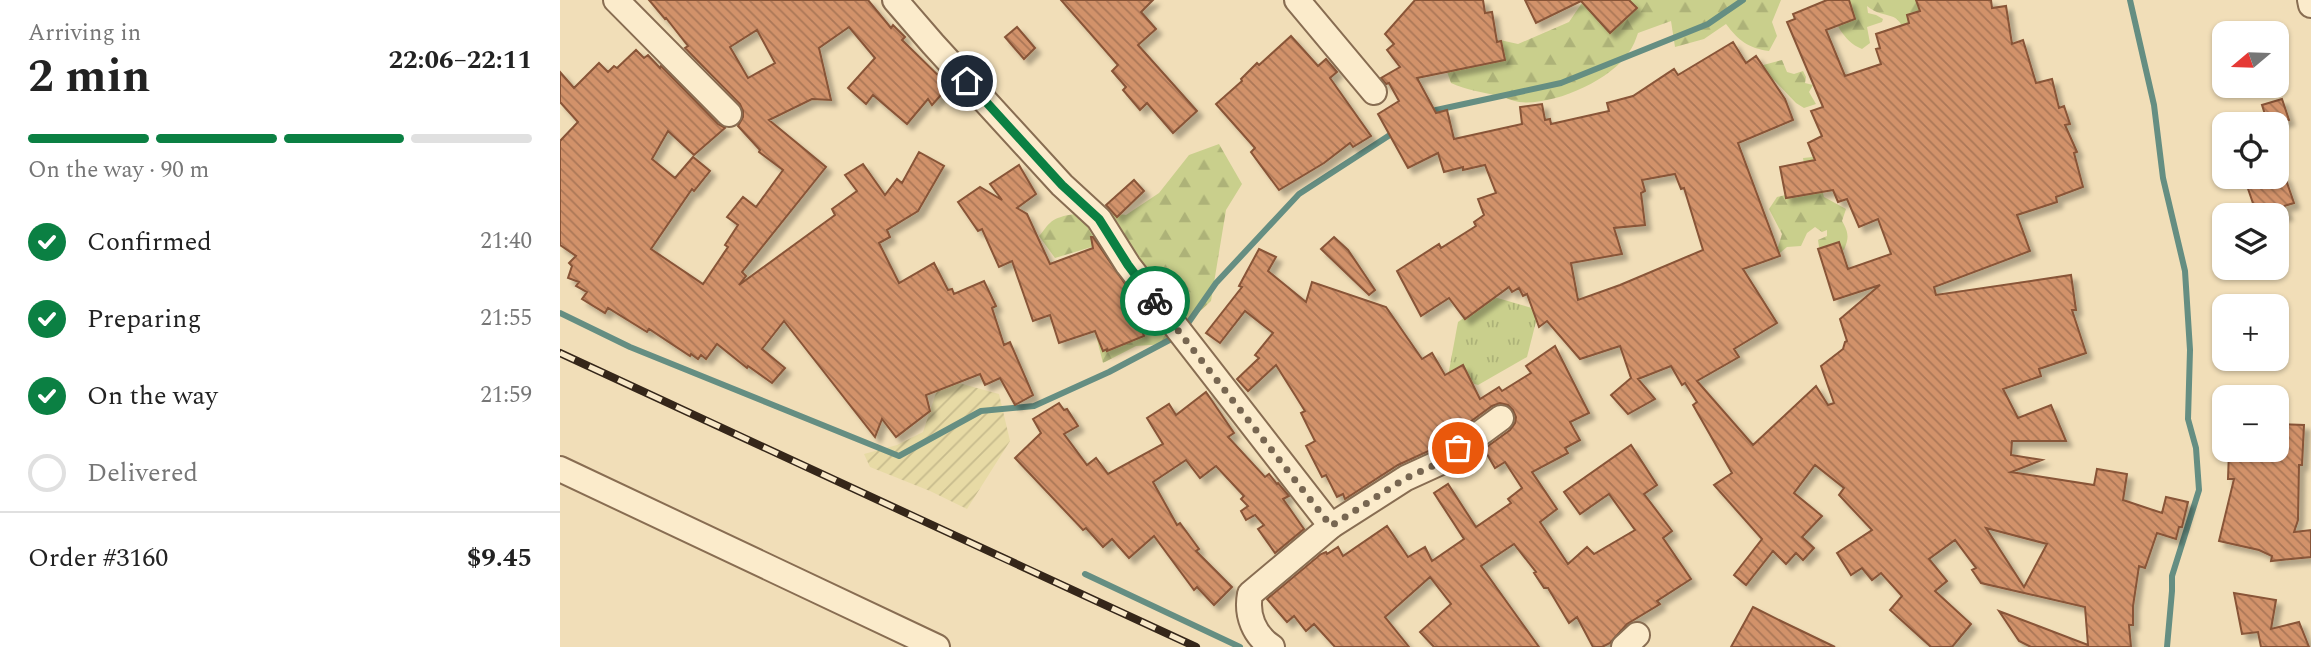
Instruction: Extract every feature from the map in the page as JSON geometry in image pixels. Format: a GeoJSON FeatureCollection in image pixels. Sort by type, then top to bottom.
{"type":"FeatureCollection","features":[{"type":"Feature","properties":{"kind":"street"},"geometry":{"type":"LineString","coordinates":[[616,0],[729,114]]}},
{"type":"Feature","properties":{"kind":"street"},"geometry":{"type":"LineString","coordinates":[[895,0],[1062,185],[1099,219],[1128,265],[1331,526]]}},
{"type":"Feature","properties":{"kind":"street"},"geometry":{"type":"LineString","coordinates":[[1297,0],[1374,92]]}},
{"type":"Feature","properties":{"kind":"street"},"geometry":{"type":"LineString","coordinates":[[1272,647],[1252,624],[1247,606],[1250,594],[1331,526],[1406,478],[1441,462],[1501,418]]}},
{"type":"Feature","properties":{"kind":"street"},"geometry":{"type":"LineString","coordinates":[[560,469],[936,647]]}},
{"type":"Feature","properties":{"kind":"shaded area"},"geometry":{"type":"Polygon","coordinates":[[[955,382],[999,394],[1010,441],[967,509],[870,467],[864,454],[897,445],[923,432],[938,387],[955,382]]]}},
{"type":"Feature","properties":{"kind":"green space"},"geometry":{"type":"Polygon","coordinates":[[[1584,0],[1781,0],[1772,22],[1777,36],[1769,51],[1744,43],[1726,24],[1704,39],[1675,47],[1671,21],[1638,33],[1629,52],[1609,73],[1564,96],[1519,102],[1451,83],[1445,66],[1500,40],[1518,44],[1569,22],[1584,0]]]}},
{"type":"Feature","properties":{"kind":"green space"},"geometry":{"type":"Polygon","coordinates":[[[1826,0],[1955,0],[1907,39],[1896,18],[1867,6],[1868,13],[1883,19],[1882,22],[1867,27],[1870,43],[1862,49],[1844,35],[1826,0]]]}},
{"type":"Feature","properties":{"kind":"green space"},"geometry":{"type":"Polygon","coordinates":[[[1782,60],[1787,72],[1794,74],[1803,71],[1805,83],[1813,85],[1809,92],[1816,104],[1804,108],[1774,80],[1759,82],[1756,67],[1782,60]]]}},
{"type":"Feature","properties":{"kind":"green space"},"geometry":{"type":"Polygon","coordinates":[[[1219,144],[1242,184],[1226,210],[1211,301],[1165,344],[1136,346],[1103,363],[1092,320],[1093,296],[1132,283],[1108,242],[1055,258],[1039,236],[1050,223],[1065,216],[1097,213],[1126,215],[1159,193],[1189,155],[1219,144]]]}},
{"type":"Feature","properties":{"kind":"green space"},"geometry":{"type":"Polygon","coordinates":[[[1813,157],[1824,197],[1846,209],[1842,221],[1848,236],[1846,246],[1844,250],[1833,246],[1823,249],[1819,247],[1818,240],[1827,236],[1827,230],[1822,232],[1815,227],[1807,233],[1801,246],[1787,247],[1775,257],[1782,234],[1769,209],[1777,197],[1794,193],[1806,176],[1803,158],[1813,157]]]}},
{"type":"Feature","properties":{"kind":"green space"},"geometry":{"type":"Polygon","coordinates":[[[1494,297],[1539,310],[1527,357],[1478,385],[1448,376],[1458,322],[1494,297]]]}},
{"type":"Feature","properties":{"kind":"building"},"geometry":{"type":"Polygon","coordinates":[[[649,0],[868,0],[891,28],[893,25],[905,37],[902,40],[949,86],[932,105],[928,99],[907,124],[873,95],[866,104],[848,88],[875,58],[849,27],[819,48],[831,100],[812,99],[769,120],[826,167],[742,272],[746,276],[739,285],[835,215],[832,209],[857,191],[845,175],[863,164],[885,195],[897,179],[902,183],[919,152],[944,166],[918,211],[887,230],[890,237],[879,243],[899,283],[934,263],[948,290],[952,289],[954,294],[984,281],[996,306],[992,308],[1004,345],[1010,342],[1033,395],[1015,405],[1000,378],[985,385],[980,374],[926,395],[930,411],[896,437],[882,419],[875,437],[784,321],[762,349],[785,368],[772,383],[748,366],[747,368],[717,344],[706,359],[701,355],[698,359],[649,329],[647,332],[608,308],[605,313],[582,299],[587,292],[576,286],[579,282],[568,278],[572,266],[569,263],[576,256],[560,245],[560,141],[578,122],[560,102],[560,72],[574,88],[599,63],[608,72],[614,66],[617,68],[636,50],[644,58],[648,55],[660,68],[661,66],[725,128],[694,155],[668,131],[652,159],[675,178],[693,157],[710,171],[694,191],[692,189],[651,249],[703,284],[728,247],[725,245],[738,225],[727,217],[743,197],[756,207],[783,170],[759,152],[738,126],[743,117],[740,104],[685,48],[688,46],[649,0]],[[757,30],[730,47],[748,78],[775,63],[757,30]]]}},
{"type":"Feature","properties":{"kind":"building"},"geometry":{"type":"Polygon","coordinates":[[[1061,0],[1153,0],[1141,12],[1156,29],[1138,45],[1197,111],[1173,133],[1147,103],[1140,110],[1123,90],[1126,87],[1112,71],[1118,65],[1061,0]]]}},
{"type":"Feature","properties":{"kind":"building"},"geometry":{"type":"Polygon","coordinates":[[[1415,0],[1483,0],[1485,13],[1492,12],[1497,42],[1501,41],[1505,60],[1417,78],[1436,113],[1447,110],[1454,139],[1522,124],[1520,107],[1542,104],[1545,120],[1550,119],[1551,124],[1609,111],[1607,103],[1633,96],[1674,69],[1678,75],[1733,42],[1746,63],[1756,56],[1785,99],[1793,120],[1738,143],[1780,256],[1743,269],[1777,323],[1734,349],[1739,357],[1697,381],[1753,445],[1816,386],[1828,405],[1834,403],[1821,366],[1843,349],[1847,341],[1840,319],[1880,285],[1834,300],[1818,249],[1839,242],[1848,269],[1891,254],[1878,219],[1859,227],[1847,199],[1838,202],[1833,190],[1786,198],[1780,167],[1815,160],[1808,143],[1822,136],[1811,111],[1823,107],[1787,22],[1795,19],[1793,14],[1827,0],[1849,0],[1855,19],[1826,30],[1845,76],[1881,64],[1876,49],[1880,48],[1876,34],[1909,23],[1907,15],[1920,11],[1916,0],[1991,0],[1992,8],[2006,6],[2012,44],[2023,40],[2036,83],[2052,79],[2059,108],[2064,106],[2070,124],[2065,125],[2077,152],[2074,153],[2083,187],[2056,197],[2057,202],[2017,215],[2030,251],[1934,287],[1936,295],[2071,275],[2076,310],[2072,310],[2086,353],[2039,369],[2041,376],[2003,389],[2018,418],[2051,405],[2066,441],[2012,441],[2011,455],[2042,460],[2011,472],[2094,485],[2097,469],[2127,474],[2123,500],[2162,513],[2166,497],[2188,502],[2176,539],[2157,533],[2145,568],[2139,566],[2133,625],[2129,625],[2131,647],[2031,647],[2019,641],[1999,611],[2088,645],[2085,607],[1981,583],[1972,570],[1976,568],[1955,540],[1929,559],[1947,581],[1935,591],[1971,624],[1952,647],[1931,647],[1890,610],[1902,596],[1881,573],[1872,580],[1862,568],[1851,575],[1837,553],[1872,530],[1839,495],[1844,488],[1815,465],[1794,493],[1822,516],[1802,537],[1814,548],[1803,560],[1796,553],[1786,564],[1773,551],[1746,585],[1734,575],[1762,539],[1714,485],[1732,473],[1693,405],[1697,402],[1685,383],[1682,385],[1671,366],[1638,379],[1655,399],[1628,414],[1611,395],[1631,378],[1620,346],[1580,359],[1547,321],[1539,327],[1527,294],[1523,296],[1519,288],[1512,292],[1509,287],[1465,319],[1449,298],[1421,316],[1397,271],[1439,244],[1441,248],[1476,226],[1474,222],[1484,215],[1478,199],[1496,193],[1485,165],[1444,172],[1438,153],[1408,168],[1378,114],[1399,101],[1389,83],[1386,84],[1381,78],[1400,67],[1387,50],[1394,44],[1385,34],[1415,0]],[[1675,174],[1642,180],[1645,191],[1641,193],[1645,225],[1614,228],[1622,254],[1571,263],[1578,300],[1703,250],[1684,188],[1681,189],[1675,174]],[[1986,528],[2024,587],[2047,544],[1986,528]]]}},
{"type":"Feature","properties":{"kind":"building"},"geometry":{"type":"Polygon","coordinates":[[[1525,0],[1629,0],[1637,8],[1610,33],[1581,1],[1536,23],[1525,0]]]}},
{"type":"Feature","properties":{"kind":"building"},"geometry":{"type":"Polygon","coordinates":[[[1017,27],[1035,48],[1024,59],[1005,37],[1017,27]]]}},
{"type":"Feature","properties":{"kind":"building"},"geometry":{"type":"Polygon","coordinates":[[[1291,36],[1318,66],[1326,59],[1337,72],[1330,78],[1371,136],[1353,147],[1350,143],[1324,163],[1279,190],[1251,152],[1255,148],[1216,104],[1242,81],[1257,63],[1259,65],[1291,36]]]}},
{"type":"Feature","properties":{"kind":"building"},"geometry":{"type":"Polygon","coordinates":[[[2282,99],[2286,112],[2264,112],[2262,105],[2282,99]]]}},
{"type":"Feature","properties":{"kind":"building"},"geometry":{"type":"Polygon","coordinates":[[[1019,165],[1036,194],[1017,208],[1027,214],[1050,264],[1093,248],[1093,237],[1132,294],[1137,309],[1134,310],[1144,336],[1103,351],[1095,331],[1059,343],[1050,315],[1033,321],[1012,261],[999,267],[982,229],[978,231],[958,202],[980,187],[1002,200],[990,184],[1019,165]]]}},
{"type":"Feature","properties":{"kind":"building"},"geometry":{"type":"Polygon","coordinates":[[[1134,180],[1144,191],[1117,217],[1106,205],[1134,180]]]}},
{"type":"Feature","properties":{"kind":"building"},"geometry":{"type":"Polygon","coordinates":[[[2248,189],[2289,189],[2294,203],[2289,204],[2253,203],[2248,189]]]}},
{"type":"Feature","properties":{"kind":"building"},"geometry":{"type":"Polygon","coordinates":[[[1334,237],[1348,250],[1375,290],[1369,295],[1321,249],[1334,237]]]}},
{"type":"Feature","properties":{"kind":"building"},"geometry":{"type":"Polygon","coordinates":[[[1259,249],[1276,257],[1268,271],[1306,302],[1312,282],[1386,307],[1422,359],[1432,353],[1445,375],[1463,365],[1480,399],[1499,387],[1502,391],[1531,373],[1526,366],[1555,346],[1589,413],[1570,422],[1580,440],[1565,448],[1568,453],[1532,472],[1557,509],[1540,522],[1568,564],[1587,547],[1594,554],[1635,530],[1609,494],[1580,514],[1564,492],[1631,445],[1657,485],[1644,494],[1672,531],[1663,538],[1691,579],[1657,601],[1660,604],[1627,624],[1610,643],[1602,647],[1593,647],[1577,617],[1569,623],[1548,588],[1544,588],[1534,573],[1536,572],[1514,544],[1481,566],[1539,647],[1434,647],[1420,632],[1451,604],[1430,577],[1385,617],[1409,647],[1335,647],[1314,624],[1306,631],[1294,616],[1287,622],[1267,599],[1321,554],[1327,554],[1338,547],[1343,556],[1387,526],[1408,557],[1425,547],[1432,561],[1464,539],[1434,493],[1448,484],[1476,527],[1511,503],[1508,499],[1522,488],[1505,462],[1495,468],[1484,449],[1510,430],[1515,423],[1513,410],[1500,403],[1433,449],[1398,465],[1345,499],[1343,494],[1337,497],[1326,475],[1322,477],[1306,446],[1315,441],[1301,413],[1305,411],[1276,365],[1248,391],[1237,379],[1259,358],[1255,355],[1273,333],[1245,311],[1220,343],[1206,333],[1242,287],[1239,286],[1259,249]]]}},
{"type":"Feature","properties":{"kind":"building"},"geometry":{"type":"Polygon","coordinates":[[[1206,392],[1234,433],[1228,437],[1265,477],[1269,474],[1289,496],[1283,499],[1304,529],[1275,553],[1258,529],[1264,525],[1255,515],[1246,520],[1241,511],[1248,506],[1241,499],[1244,496],[1216,466],[1200,478],[1186,460],[1153,482],[1177,525],[1180,523],[1199,549],[1196,551],[1232,587],[1214,605],[1197,587],[1194,590],[1154,536],[1129,558],[1112,539],[1103,547],[1086,528],[1083,530],[1015,458],[1041,433],[1033,419],[1059,403],[1064,410],[1067,409],[1078,426],[1064,434],[1087,465],[1096,458],[1108,474],[1163,444],[1147,418],[1169,404],[1176,415],[1206,392]]]}},
{"type":"Feature","properties":{"kind":"building"},"geometry":{"type":"Polygon","coordinates":[[[2289,424],[2304,425],[2302,465],[2299,465],[2298,520],[2294,532],[2311,530],[2311,557],[2271,561],[2272,556],[2259,550],[2219,541],[2234,479],[2228,479],[2229,462],[2289,462],[2289,424]]]}},
{"type":"Feature","properties":{"kind":"building"},"geometry":{"type":"Polygon","coordinates":[[[2234,593],[2276,600],[2271,629],[2299,622],[2309,647],[2261,647],[2258,632],[2242,634],[2234,593]]]}},
{"type":"Feature","properties":{"kind":"building"},"geometry":{"type":"Polygon","coordinates":[[[1753,607],[1783,622],[1835,647],[1731,647],[1753,607]]]}},
{"type":"Feature","properties":{"kind":"waterway"},"geometry":{"type":"LineString","coordinates":[[1427,112],[1561,83],[1708,24],[1743,0]]}},
{"type":"Feature","properties":{"kind":"waterway"},"geometry":{"type":"LineString","coordinates":[[2130,0],[2154,105],[2163,178],[2185,271],[2190,350],[2188,419],[2196,448],[2199,490],[2172,576],[2167,647]]}},
{"type":"Feature","properties":{"kind":"waterway"},"geometry":{"type":"LineString","coordinates":[[1184,329],[1216,283],[1299,194],[1396,131]]}},
{"type":"Feature","properties":{"kind":"waterway"},"geometry":{"type":"LineString","coordinates":[[560,313],[630,347],[899,456],[981,411],[1034,406],[1109,372],[1177,336]]}},
{"type":"Feature","properties":{"kind":"waterway"},"geometry":{"type":"LineString","coordinates":[[1085,574],[1240,647]]}},
{"type":"Feature","properties":{"kind":"railway"},"geometry":{"type":"LineString","coordinates":[[560,353],[1196,647]]}},
{"type":"Feature","properties":{"kind":"way so far"},"geometry":{"type":"LineString","coordinates":[[1155,301],[1331,526],[1406,478],[1441,462],[1458,448]]}},
{"type":"Feature","properties":{"kind":"route"},"geometry":{"type":"LineString","coordinates":[[967,81],[1062,185],[1099,219],[1155,301]]}}]}
